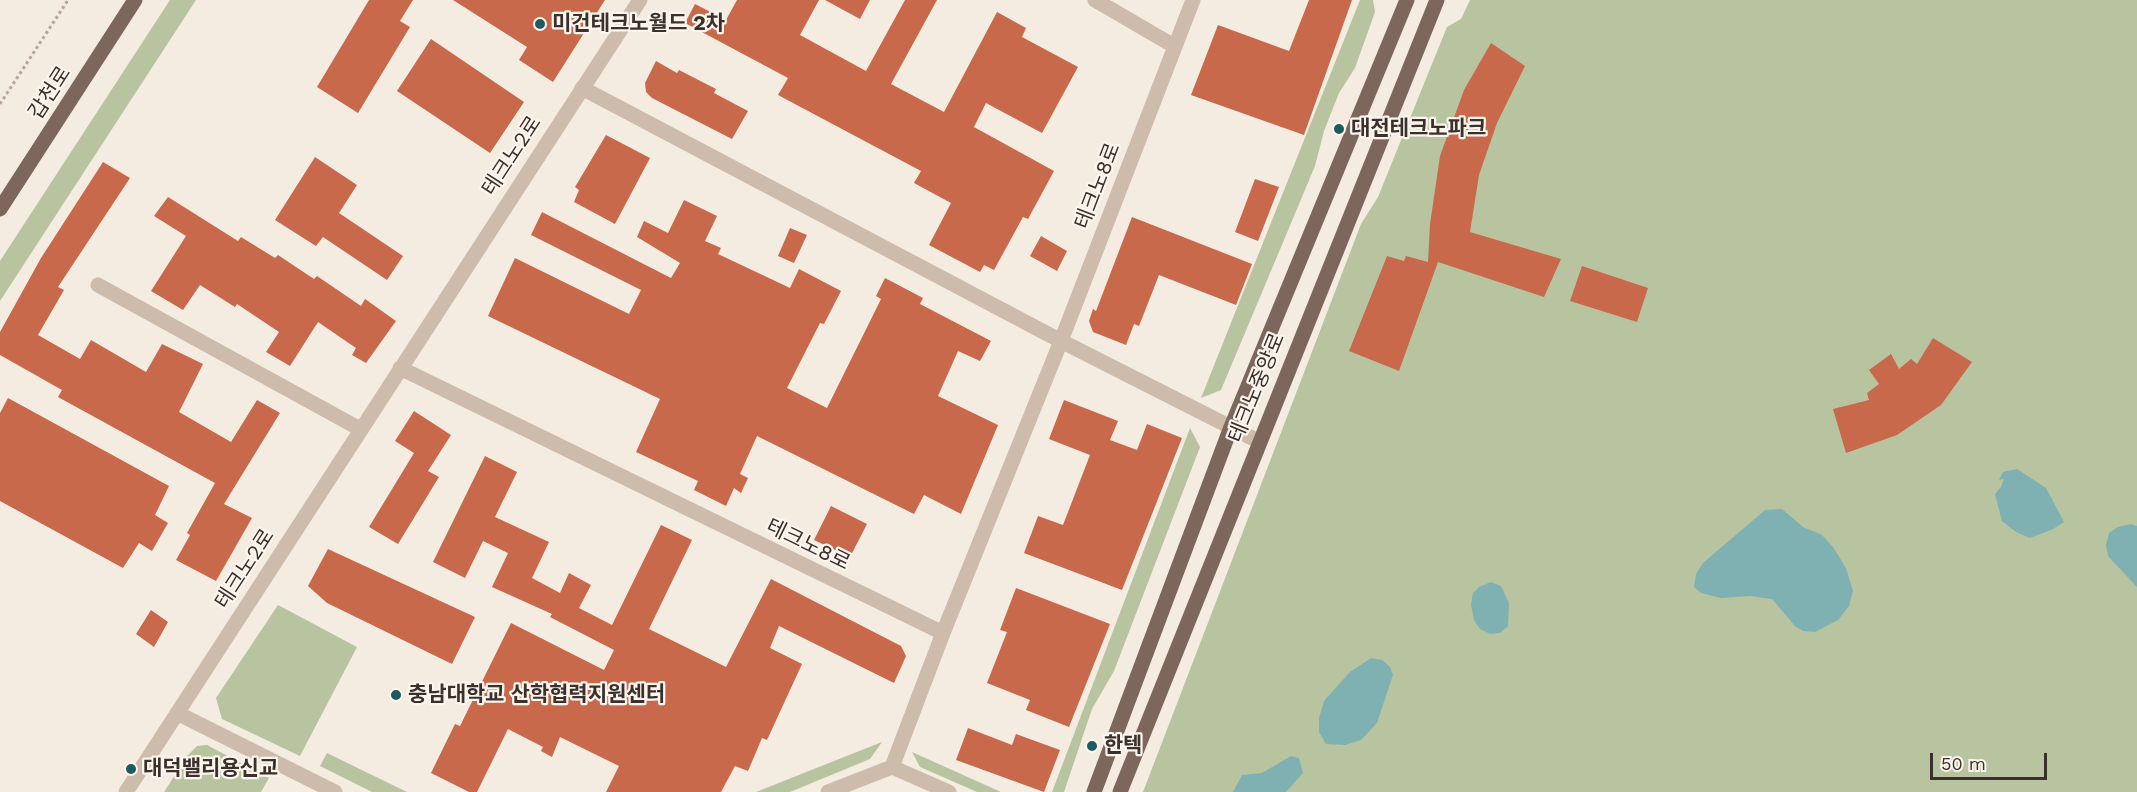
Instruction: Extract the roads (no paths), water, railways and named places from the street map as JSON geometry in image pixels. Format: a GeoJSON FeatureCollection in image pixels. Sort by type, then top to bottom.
{"type":"FeatureCollection","features":[{"type":"Feature","properties":{"kind":"main road","name":"갑천로"},"geometry":{"type":"LineString","coordinates":[[0,209],[135,0]]}},
{"type":"Feature","properties":{"kind":"main road","name":"테크노중앙로"},"geometry":{"type":"LineString","coordinates":[[1094,792],[1231,427],[1407,0]]}},
{"type":"Feature","properties":{"kind":"main road","name":"테크노중앙로"},"geometry":{"type":"LineString","coordinates":[[1119,792],[1437,0]]}},
{"type":"Feature","properties":{"kind":"street","name":"테크노2로"},"geometry":{"type":"LineString","coordinates":[[126,792],[640,0]]}},
{"type":"Feature","properties":{"kind":"street"},"geometry":{"type":"LineString","coordinates":[[1095,0],[1174,46]]}},
{"type":"Feature","properties":{"kind":"street","name":"테크노8로"},"geometry":{"type":"LineString","coordinates":[[892,767],[942,633],[1061,341],[1193,0]]}},
{"type":"Feature","properties":{"kind":"street"},"geometry":{"type":"LineString","coordinates":[[582,88],[1061,341],[1258,441]]}},
{"type":"Feature","properties":{"kind":"street"},"geometry":{"type":"LineString","coordinates":[[98,285],[360,429]]}},
{"type":"Feature","properties":{"kind":"street","name":"테크노8로"},"geometry":{"type":"LineString","coordinates":[[400,368],[942,633]]}},
{"type":"Feature","properties":{"kind":"street"},"geometry":{"type":"LineString","coordinates":[[177,713],[335,792]]}},
{"type":"Feature","properties":{"kind":"street"},"geometry":{"type":"LineString","coordinates":[[828,792],[892,767],[949,792]]}},
{"type":"Feature","properties":{"kind":"water"},"geometry":{"type":"Polygon","coordinates":[[[2017,469],[2046,488],[2064,522],[2030,538],[2016,532],[2002,521],[1995,494],[2004,479],[1999,480],[2003,472],[2017,469]]]}},
{"type":"Feature","properties":{"kind":"water"},"geometry":{"type":"Polygon","coordinates":[[[1782,509],[1803,527],[1822,535],[1833,547],[1846,568],[1853,591],[1849,606],[1838,620],[1815,632],[1803,631],[1795,626],[1772,599],[1750,596],[1721,598],[1701,593],[1694,587],[1696,574],[1703,563],[1765,510],[1782,509]]]}},
{"type":"Feature","properties":{"kind":"water"},"geometry":{"type":"Polygon","coordinates":[[[2131,524],[2137,526],[2137,587],[2108,556],[2106,545],[2109,533],[2118,527],[2131,524]]]}},
{"type":"Feature","properties":{"kind":"water"},"geometry":{"type":"Polygon","coordinates":[[[1491,582],[1501,586],[1509,603],[1508,626],[1500,633],[1490,634],[1480,629],[1474,620],[1471,605],[1473,593],[1479,587],[1491,582]]]}},
{"type":"Feature","properties":{"kind":"water"},"geometry":{"type":"Polygon","coordinates":[[[1371,658],[1382,660],[1390,667],[1393,675],[1377,723],[1361,740],[1345,745],[1326,744],[1319,732],[1319,718],[1324,701],[1350,672],[1371,658]]]}},
{"type":"Feature","properties":{"kind":"water"},"geometry":{"type":"Polygon","coordinates":[[[1291,756],[1299,758],[1303,773],[1286,792],[1233,792],[1242,775],[1262,773],[1291,756]]]}},
{"type":"Feature","properties":{"kind":"place","name":"미건테크노월드 2차"},"geometry":{"type":"Point","coordinates":[540,24]}},
{"type":"Feature","properties":{"kind":"place","name":"대전테크노파크"},"geometry":{"type":"Point","coordinates":[1339,129]}},
{"type":"Feature","properties":{"kind":"place","name":"충남대학교 산학협력지원센터"},"geometry":{"type":"Point","coordinates":[396,695]}},
{"type":"Feature","properties":{"kind":"place","name":"한텍"},"geometry":{"type":"Point","coordinates":[1092,746]}},
{"type":"Feature","properties":{"kind":"place","name":"대덕밸리용신교"},"geometry":{"type":"Point","coordinates":[131,769]}}]}
